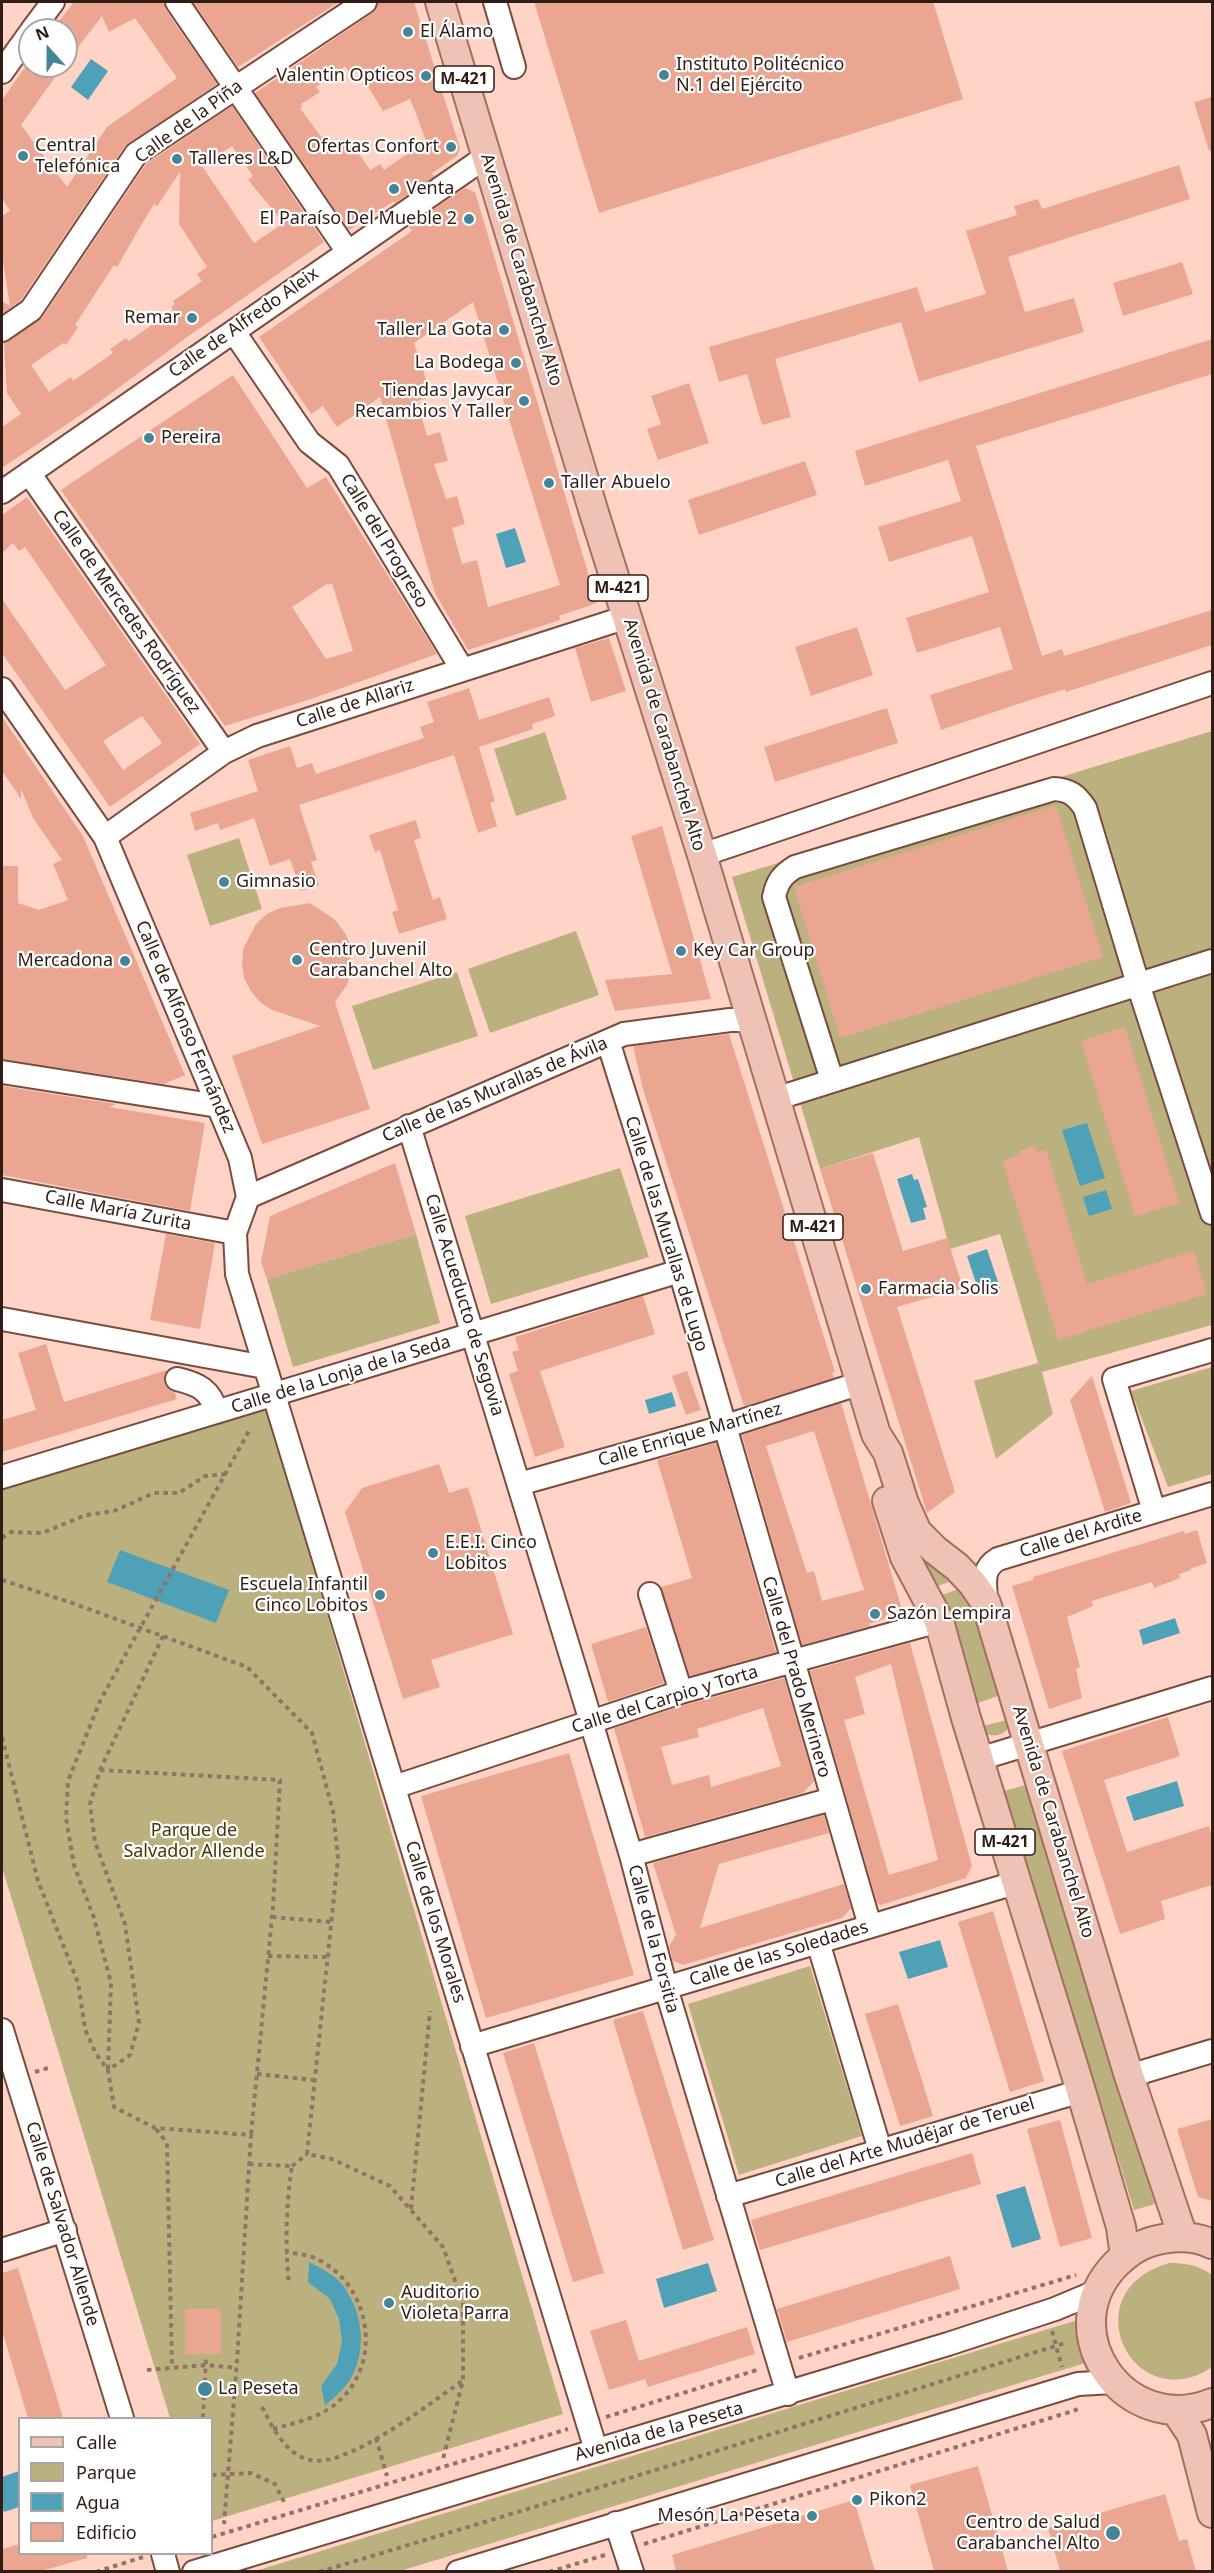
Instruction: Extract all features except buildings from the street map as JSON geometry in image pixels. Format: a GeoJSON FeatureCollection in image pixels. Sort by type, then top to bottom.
{"type":"FeatureCollection","features":[{"type":"Feature","properties":{"kind":"main road","name":"Avenida de Carabanchel Alto"},"geometry":{"type":"LineString","coordinates":[[442,2],[861,1383],[876,1434],[879,1470],[899,1541],[904,1557],[939,1621],[1121,2227],[1125,2256]]}},
{"type":"Feature","properties":{"kind":"main road","name":"Avenida de Carabanchel Alto"},"geometry":{"type":"LineString","coordinates":[[876,1434],[888,1453],[904,1503],[917,1532],[957,1567],[986,1603],[1129,2076],[1183,2237]]}},
{"type":"Feature","properties":{"kind":"main road"},"geometry":{"type":"LineString","coordinates":[[1212,2244],[1183,2237],[1152,2242],[1125,2256],[1109,2272],[1091,2282],[1092,2339],[1100,2362],[1114,2382],[1132,2397],[1153,2407],[1176,2411],[1199,2408],[1212,2403]]}},
{"type":"Feature","properties":{"kind":"main road"},"geometry":{"type":"LineString","coordinates":[[1176,2411],[1192,2435],[1212,2513]]}},
{"type":"Feature","properties":{"kind":"street"},"geometry":{"type":"LineString","coordinates":[[41,18],[53,2]]}},
{"type":"Feature","properties":{"kind":"street"},"geometry":{"type":"LineString","coordinates":[[177,2],[348,252]]}},
{"type":"Feature","properties":{"kind":"street","name":"Calle de la Piña"},"geometry":{"type":"LineString","coordinates":[[2,330],[31,310],[136,154],[365,2]]}},
{"type":"Feature","properties":{"kind":"street"},"geometry":{"type":"LineString","coordinates":[[495,2],[514,67]]}},
{"type":"Feature","properties":{"kind":"street"},"geometry":{"type":"LineString","coordinates":[[2,72],[18,49]]}},
{"type":"Feature","properties":{"kind":"street","name":"Calle de Alfredo Aleix"},"geometry":{"type":"LineString","coordinates":[[2,492],[487,156]]}},
{"type":"Feature","properties":{"kind":"street","name":"Calle del Progreso"},"geometry":{"type":"LineString","coordinates":[[234,332],[309,442],[338,465],[462,669]]}},
{"type":"Feature","properties":{"kind":"street","name":"Calle de Mercedes Rodríguez"},"geometry":{"type":"LineString","coordinates":[[29,472],[224,752]]}},
{"type":"Feature","properties":{"kind":"street","name":"Calle de Allariz"},"geometry":{"type":"LineString","coordinates":[[105,837],[224,752],[257,736],[627,617]]}},
{"type":"Feature","properties":{"kind":"street"},"geometry":{"type":"LineString","coordinates":[[702,855],[1212,683]]}},
{"type":"Feature","properties":{"kind":"street","name":"Calle de Alfonso Fernández"},"geometry":{"type":"LineString","coordinates":[[2,688],[105,837],[240,1158],[248,1197]]}},
{"type":"Feature","properties":{"kind":"street"},"geometry":{"type":"LineString","coordinates":[[832,1080],[774,897],[777,883],[795,867],[1054,789],[1067,790],[1076,796],[1084,808],[1212,1213]]}},
{"type":"Feature","properties":{"kind":"street"},"geometry":{"type":"LineString","coordinates":[[775,1099],[1212,961]]}},
{"type":"Feature","properties":{"kind":"street","name":"Calle de las Murallas de Ávila"},"geometry":{"type":"LineString","coordinates":[[248,1197],[608,1041],[636,1031],[730,1020],[751,1020]]}},
{"type":"Feature","properties":{"kind":"street","name":"Calle de las Murallas de Lugo"},"geometry":{"type":"LineString","coordinates":[[608,1041],[680,1271],[723,1427]]}},
{"type":"Feature","properties":{"kind":"street"},"geometry":{"type":"LineString","coordinates":[[2,1072],[218,1106]]}},
{"type":"Feature","properties":{"kind":"street","name":"Calle Acueducto de Segovia"},"geometry":{"type":"LineString","coordinates":[[410,1126],[519,1484]]}},
{"type":"Feature","properties":{"kind":"street","name":"Calle María Zurita"},"geometry":{"type":"LineString","coordinates":[[2,1190],[235,1233]]}},
{"type":"Feature","properties":{"kind":"street"},"geometry":{"type":"LineString","coordinates":[[248,1197],[235,1233],[237,1274],[274,1394]]}},
{"type":"Feature","properties":{"kind":"street","name":"Calle de la Lonja de la Seda"},"geometry":{"type":"LineString","coordinates":[[2,1478],[680,1271]]}},
{"type":"Feature","properties":{"kind":"street"},"geometry":{"type":"LineString","coordinates":[[2,1319],[266,1367]]}},
{"type":"Feature","properties":{"kind":"street"},"geometry":{"type":"LineString","coordinates":[[1154,1511],[1114,1379],[1212,1350]]}},
{"type":"Feature","properties":{"kind":"street"},"geometry":{"type":"LineString","coordinates":[[177,1379],[194,1383],[207,1391],[213,1400],[216,1412]]}},
{"type":"Feature","properties":{"kind":"street","name":"Calle Enrique Martínez"},"geometry":{"type":"LineString","coordinates":[[519,1484],[723,1427],[861,1383]]}},
{"type":"Feature","properties":{"kind":"street","name":"Calle de los Morales"},"geometry":{"type":"LineString","coordinates":[[274,1394],[597,2450]]}},
{"type":"Feature","properties":{"kind":"street","name":"Calle del Prado Merinero"},"geometry":{"type":"LineString","coordinates":[[723,1427],[870,1926]]}},
{"type":"Feature","properties":{"kind":"street","name":"Calle de la Forsitia"},"geometry":{"type":"LineString","coordinates":[[519,1484],[631,1856],[666,1988],[788,2394]]}},
{"type":"Feature","properties":{"kind":"street","name":"Calle del Ardite"},"geometry":{"type":"LineString","coordinates":[[986,1603],[985,1572],[989,1564],[998,1559],[1212,1494]]}},
{"type":"Feature","properties":{"kind":"street"},"geometry":{"type":"LineString","coordinates":[[650,1594],[681,1692]]}},
{"type":"Feature","properties":{"kind":"street","name":"Calle del Carpio y Torta"},"geometry":{"type":"LineString","coordinates":[[394,1787],[681,1692],[939,1621]]}},
{"type":"Feature","properties":{"kind":"street"},"geometry":{"type":"LineString","coordinates":[[979,1759],[1030,1743],[1210,1696]]}},
{"type":"Feature","properties":{"kind":"street"},"geometry":{"type":"LineString","coordinates":[[631,1856],[832,1799]]}},
{"type":"Feature","properties":{"kind":"street","name":"Calle de las Soledades"},"geometry":{"type":"LineString","coordinates":[[472,2046],[1018,1882]]}},
{"type":"Feature","properties":{"kind":"street"},"geometry":{"type":"LineString","coordinates":[[818,1942],[880,2150]]}},
{"type":"Feature","properties":{"kind":"street","name":"Calle de Salvador Allende"},"geometry":{"type":"LineString","coordinates":[[3,2040],[122,2417]]}},
{"type":"Feature","properties":{"kind":"street"},"geometry":{"type":"LineString","coordinates":[[1129,2076],[1212,2051]]}},
{"type":"Feature","properties":{"kind":"street","name":"Calle del Arte Mudéjar de Teruel"},"geometry":{"type":"LineString","coordinates":[[728,2196],[1081,2091]]}},
{"type":"Feature","properties":{"kind":"street"},"geometry":{"type":"LineString","coordinates":[[2,2250],[64,2230]]}},
{"type":"Feature","properties":{"kind":"street","name":"Avenida de la Peseta"},"geometry":{"type":"LineString","coordinates":[[194,2571],[222,2568],[597,2450],[788,2394],[1055,2309],[1091,2282]]}},
{"type":"Feature","properties":{"kind":"street"},"geometry":{"type":"LineString","coordinates":[[458,2571],[1078,2384],[1114,2382]]}},
{"type":"Feature","properties":{"kind":"street"},"geometry":{"type":"LineString","coordinates":[[616,2523],[632,2571]]}},
{"type":"Feature","properties":{"kind":"street"},"geometry":{"type":"LineString","coordinates":[[152,2555],[168,2571]]}},
{"type":"Feature","properties":{"kind":"path"},"geometry":{"type":"LineString","coordinates":[[250,1430],[100,1701],[68,1781],[66,1818],[74,1864],[94,1918],[111,1983],[108,2070],[114,2107],[155,2128],[251,2135]]}},
{"type":"Feature","properties":{"kind":"path"},"geometry":{"type":"LineString","coordinates":[[2,1538],[11,1532],[42,1533],[86,1515],[114,1512],[154,1493],[179,1492],[205,1476],[226,1473]]}},
{"type":"Feature","properties":{"kind":"path"},"geometry":{"type":"LineString","coordinates":[[2,1580],[247,1667],[312,1733],[333,1811],[338,1858],[307,2154],[292,2166],[249,2164]]}},
{"type":"Feature","properties":{"kind":"path"},"geometry":{"type":"LineString","coordinates":[[108,2070],[130,2055],[139,2023],[125,1924],[108,1880],[94,1833],[90,1804],[100,1770],[163,1636]]}},
{"type":"Feature","properties":{"kind":"path"},"geometry":{"type":"LineString","coordinates":[[2,1737],[38,1881],[78,1983],[85,2029],[96,2054],[108,2070]]}},
{"type":"Feature","properties":{"kind":"path"},"geometry":{"type":"LineString","coordinates":[[100,1770],[280,1780],[272,1917],[251,2135],[237,2368],[224,2524]]}},
{"type":"Feature","properties":{"kind":"path"},"geometry":{"type":"LineString","coordinates":[[272,1917],[331,1922]]}},
{"type":"Feature","properties":{"kind":"path"},"geometry":{"type":"LineString","coordinates":[[268,1956],[328,1957]]}},
{"type":"Feature","properties":{"kind":"path"},"geometry":{"type":"LineString","coordinates":[[411,2210],[430,2011]]}},
{"type":"Feature","properties":{"kind":"path"},"geometry":{"type":"LineString","coordinates":[[35,2072],[51,2067]]}},
{"type":"Feature","properties":{"kind":"path"},"geometry":{"type":"LineString","coordinates":[[257,2074],[314,2080]]}},
{"type":"Feature","properties":{"kind":"path"},"geometry":{"type":"LineString","coordinates":[[155,2128],[167,2143],[172,2368]]}},
{"type":"Feature","properties":{"kind":"path"},"geometry":{"type":"LineString","coordinates":[[307,2154],[332,2159],[390,2186],[443,2247],[463,2303],[463,2380],[443,2460]]}},
{"type":"Feature","properties":{"kind":"path"},"geometry":{"type":"LineString","coordinates":[[289,2284],[285,2252],[292,2166]]}},
{"type":"Feature","properties":{"kind":"path"},"geometry":{"type":"LineString","coordinates":[[273,2429],[311,2419],[346,2395],[358,2377],[367,2348],[367,2331],[360,2307],[352,2289],[339,2273],[316,2258],[285,2252]]}},
{"type":"Feature","properties":{"kind":"path"},"geometry":{"type":"LineString","coordinates":[[795,2358],[1027,2288],[1091,2282]]}},
{"type":"Feature","properties":{"kind":"path"},"geometry":{"type":"LineString","coordinates":[[1051,2329],[1063,2368]]}},
{"type":"Feature","properties":{"kind":"path","name":"Avenida de la Peseta"},"geometry":{"type":"LineString","coordinates":[[319,2571],[620,2481],[1065,2343]]}},
{"type":"Feature","properties":{"kind":"path"},"geometry":{"type":"LineString","coordinates":[[203,2417],[206,2357]]}},
{"type":"Feature","properties":{"kind":"path"},"geometry":{"type":"LineString","coordinates":[[147,2370],[206,2365],[237,2368]]}},
{"type":"Feature","properties":{"kind":"path","name":"Avenida de la Peseta"},"geometry":{"type":"LineString","coordinates":[[600,2418],[762,2369]]}},
{"type":"Feature","properties":{"kind":"path"},"geometry":{"type":"LineString","coordinates":[[262,2407],[273,2429],[289,2449],[311,2461],[341,2457],[376,2438],[463,2380]]}},
{"type":"Feature","properties":{"kind":"path"},"geometry":{"type":"LineString","coordinates":[[640,2546],[662,2537],[1076,2410],[1072,2400]]}},
{"type":"Feature","properties":{"kind":"path","name":"Avenida de la Peseta"},"geometry":{"type":"LineString","coordinates":[[213,2536],[574,2427]]}},
{"type":"Feature","properties":{"kind":"path"},"geometry":{"type":"LineString","coordinates":[[376,2438],[387,2476]]}},
{"type":"Feature","properties":{"kind":"path"},"geometry":{"type":"LineString","coordinates":[[213,2475],[251,2473],[275,2484],[286,2506]]}},
{"type":"Feature","properties":{"kind":"path"},"geometry":{"type":"LineString","coordinates":[[96,2571],[152,2555]]}},
{"type":"Feature","properties":{"kind":"path"},"geometry":{"type":"LineString","coordinates":[[549,2571],[607,2555]]}},
{"type":"Feature","properties":{"kind":"green space"},"geometry":{"type":"Polygon","coordinates":[[[1212,731],[1212,1325],[1042,1372],[1053,1414],[996,1459],[974,1381],[1038,1363],[1000,1234],[950,1249],[919,1137],[820,1169],[732,877],[1212,731]]]}},
{"type":"Feature","properties":{"kind":"green space"},"geometry":{"type":"Polygon","coordinates":[[[545,732],[567,799],[516,816],[494,749],[545,732]]]}},
{"type":"Feature","properties":{"kind":"green space","name":"Gimnasio"},"geometry":{"type":"Polygon","coordinates":[[[239,838],[262,909],[210,926],[187,855],[239,838]]]}},
{"type":"Feature","properties":{"kind":"green space"},"geometry":{"type":"Polygon","coordinates":[[[576,931],[599,995],[490,1033],[468,969],[576,931]]]}},
{"type":"Feature","properties":{"kind":"green space"},"geometry":{"type":"Polygon","coordinates":[[[457,972],[478,1036],[373,1070],[352,1006],[457,972]]]}},
{"type":"Feature","properties":{"kind":"green space"},"geometry":{"type":"Polygon","coordinates":[[[620,1168],[649,1257],[491,1304],[465,1216],[620,1168]]]}},
{"type":"Feature","properties":{"kind":"green space"},"geometry":{"type":"Polygon","coordinates":[[[416,1234],[440,1323],[293,1367],[267,1279],[416,1234]]]}},
{"type":"Feature","properties":{"kind":"green space"},"geometry":{"type":"Polygon","coordinates":[[[1212,1367],[1212,1474],[1168,1487],[1131,1391],[1212,1367]]]}},
{"type":"Feature","properties":{"kind":"green space","name":"Parque de Salvador Allende"},"geometry":{"type":"Polygon","coordinates":[[[266,1408],[563,2414],[213,2521],[213,2417],[170,2417],[2,1867],[2,1486],[266,1408]]]}},
{"type":"Feature","properties":{"kind":"green space"},"geometry":{"type":"Polygon","coordinates":[[[930,1561],[949,1582],[935,1587],[923,1562],[930,1561]]]}},
{"type":"Feature","properties":{"kind":"green space"},"geometry":{"type":"Polygon","coordinates":[[[959,1589],[968,1598],[1001,1695],[972,1705],[936,1597],[959,1589]]]}},
{"type":"Feature","properties":{"kind":"green space"},"geometry":{"type":"Polygon","coordinates":[[[1011,1719],[1007,1730],[998,1735],[988,1734],[979,1727],[1011,1719]]]}},
{"type":"Feature","properties":{"kind":"green space"},"geometry":{"type":"Polygon","coordinates":[[[1025,1785],[1155,2204],[1134,2210],[1004,1791],[1025,1785]]]}},
{"type":"Feature","properties":{"kind":"green space"},"geometry":{"type":"Polygon","coordinates":[[[810,1966],[862,2136],[739,2175],[688,2004],[810,1966]]]}},
{"type":"Feature","properties":{"kind":"green space"},"geometry":{"type":"Polygon","coordinates":[[[1169,2263],[1192,2265],[1212,2275],[1212,2367],[1183,2379],[1158,2377],[1138,2365],[1124,2345],[1118,2322],[1123,2299],[1139,2278],[1169,2263]]]}},
{"type":"Feature","properties":{"kind":"green space"},"geometry":{"type":"Polygon","coordinates":[[[1081,2319],[1092,2361],[400,2571],[252,2572],[1081,2319]]]}},
{"type":"Feature","properties":{"kind":"water"},"geometry":{"type":"Polygon","coordinates":[[[91,59],[108,71],[88,100],[71,87],[91,59]]]}},
{"type":"Feature","properties":{"kind":"water"},"geometry":{"type":"Polygon","coordinates":[[[515,528],[526,562],[506,568],[496,534],[515,528]]]}},
{"type":"Feature","properties":{"kind":"water"},"geometry":{"type":"Polygon","coordinates":[[[1087,1123],[1105,1178],[1080,1186],[1062,1130],[1087,1123]]]}},
{"type":"Feature","properties":{"kind":"water"},"geometry":{"type":"Polygon","coordinates":[[[912,1174],[914,1180],[918,1179],[927,1207],[923,1208],[926,1219],[911,1223],[897,1179],[912,1174]]]}},
{"type":"Feature","properties":{"kind":"water"},"geometry":{"type":"Polygon","coordinates":[[[1106,1190],[1112,1209],[1089,1216],[1083,1197],[1106,1190]]]}},
{"type":"Feature","properties":{"kind":"water"},"geometry":{"type":"Polygon","coordinates":[[[987,1249],[1000,1288],[980,1295],[967,1256],[987,1249]]]}},
{"type":"Feature","properties":{"kind":"water"},"geometry":{"type":"Polygon","coordinates":[[[672,1392],[676,1406],[649,1414],[645,1400],[672,1392]]]}},
{"type":"Feature","properties":{"kind":"water"},"geometry":{"type":"Polygon","coordinates":[[[120,1550],[229,1590],[216,1623],[107,1582],[120,1550]]]}},
{"type":"Feature","properties":{"kind":"water"},"geometry":{"type":"Polygon","coordinates":[[[1175,1618],[1180,1633],[1143,1645],[1139,1630],[1175,1618]]]}},
{"type":"Feature","properties":{"kind":"water"},"geometry":{"type":"Polygon","coordinates":[[[1177,1781],[1184,1806],[1134,1821],[1126,1797],[1177,1781]]]}},
{"type":"Feature","properties":{"kind":"water"},"geometry":{"type":"Polygon","coordinates":[[[940,1940],[948,1967],[908,1979],[899,1952],[940,1940]]]}},
{"type":"Feature","properties":{"kind":"water"},"geometry":{"type":"Polygon","coordinates":[[[1025,2186],[1041,2239],[1012,2248],[996,2195],[1025,2186]]]}},
{"type":"Feature","properties":{"kind":"water"},"geometry":{"type":"Polygon","coordinates":[[[309,2262],[329,2273],[343,2285],[357,2312],[360,2324],[360,2348],[354,2372],[346,2386],[325,2406],[321,2386],[337,2364],[342,2342],[339,2319],[330,2299],[308,2282],[309,2262]]]}},
{"type":"Feature","properties":{"kind":"water"},"geometry":{"type":"Polygon","coordinates":[[[708,2263],[717,2291],[664,2308],[656,2279],[708,2263]]]}},
{"type":"Feature","properties":{"kind":"water"},"geometry":{"type":"Polygon","coordinates":[[[18,2471],[18,2507],[4,2512],[2,2504],[2,2477],[18,2471]]]}},
{"type":"Feature","properties":{"kind":"place","name":"El Álamo"},"geometry":{"type":"Point","coordinates":[408,32]}},
{"type":"Feature","properties":{"kind":"place","name":"Instituto Politécnico N.1 del Ejército"},"geometry":{"type":"Point","coordinates":[664,75]}},
{"type":"Feature","properties":{"kind":"place","name":"Valentin Opticos"},"geometry":{"type":"Point","coordinates":[426,76]}},
{"type":"Feature","properties":{"kind":"place","name":"Ofertas Confort"},"geometry":{"type":"Point","coordinates":[451,147]}},
{"type":"Feature","properties":{"kind":"place","name":"Central Telefónica"},"geometry":{"type":"Point","coordinates":[23,156]}},
{"type":"Feature","properties":{"kind":"place","name":"Talleres L&D"},"geometry":{"type":"Point","coordinates":[177,159]}},
{"type":"Feature","properties":{"kind":"place","name":"Venta"},"geometry":{"type":"Point","coordinates":[394,189]}},
{"type":"Feature","properties":{"kind":"place","name":"El Paraíso Del Mueble 2"},"geometry":{"type":"Point","coordinates":[469,219]}},
{"type":"Feature","properties":{"kind":"place","name":"Remar"},"geometry":{"type":"Point","coordinates":[192,318]}},
{"type":"Feature","properties":{"kind":"place","name":"Taller La Gota"},"geometry":{"type":"Point","coordinates":[504,330]}},
{"type":"Feature","properties":{"kind":"place","name":"La Bodega"},"geometry":{"type":"Point","coordinates":[516,363]}},
{"type":"Feature","properties":{"kind":"place","name":"Tiendas Javycar Recambios Y Taller"},"geometry":{"type":"Point","coordinates":[524,401]}},
{"type":"Feature","properties":{"kind":"place","name":"Pereira"},"geometry":{"type":"Point","coordinates":[149,438]}},
{"type":"Feature","properties":{"kind":"place","name":"Taller Abuelo"},"geometry":{"type":"Point","coordinates":[549,483]}},
{"type":"Feature","properties":{"kind":"place","name":"Gimnasio"},"geometry":{"type":"Point","coordinates":[224,882]}},
{"type":"Feature","properties":{"kind":"place","name":"Key Car Group"},"geometry":{"type":"Point","coordinates":[681,951]}},
{"type":"Feature","properties":{"kind":"place","name":"Centro Juvenil Carabanchel Alto"},"geometry":{"type":"Point","coordinates":[297,960]}},
{"type":"Feature","properties":{"kind":"place","name":"Mercadona"},"geometry":{"type":"Point","coordinates":[125,961]}},
{"type":"Feature","properties":{"kind":"place","name":"Farmacia Solis"},"geometry":{"type":"Point","coordinates":[866,1289]}},
{"type":"Feature","properties":{"kind":"place","name":"E.E.I. Cinco Lobitos"},"geometry":{"type":"Point","coordinates":[433,1553]}},
{"type":"Feature","properties":{"kind":"place","name":"Escuela Infantil Cinco Lobitos"},"geometry":{"type":"Point","coordinates":[380,1595]}},
{"type":"Feature","properties":{"kind":"place","name":"Sazón Lempira"},"geometry":{"type":"Point","coordinates":[875,1614]}},
{"type":"Feature","properties":{"kind":"place","name":"Auditorio Violeta Parra"},"geometry":{"type":"Point","coordinates":[389,2303]}},
{"type":"Feature","properties":{"kind":"place","name":"La Peseta"},"geometry":{"type":"Point","coordinates":[205,2389]}},
{"type":"Feature","properties":{"kind":"place","name":"Pikon2"},"geometry":{"type":"Point","coordinates":[857,2500]}},
{"type":"Feature","properties":{"kind":"place","name":"Mesón La Peseta"},"geometry":{"type":"Point","coordinates":[812,2516]}},
{"type":"Feature","properties":{"kind":"place","name":"Centro de Salud Carabanchel Alto"},"geometry":{"type":"Point","coordinates":[1113,2533]}}]}
